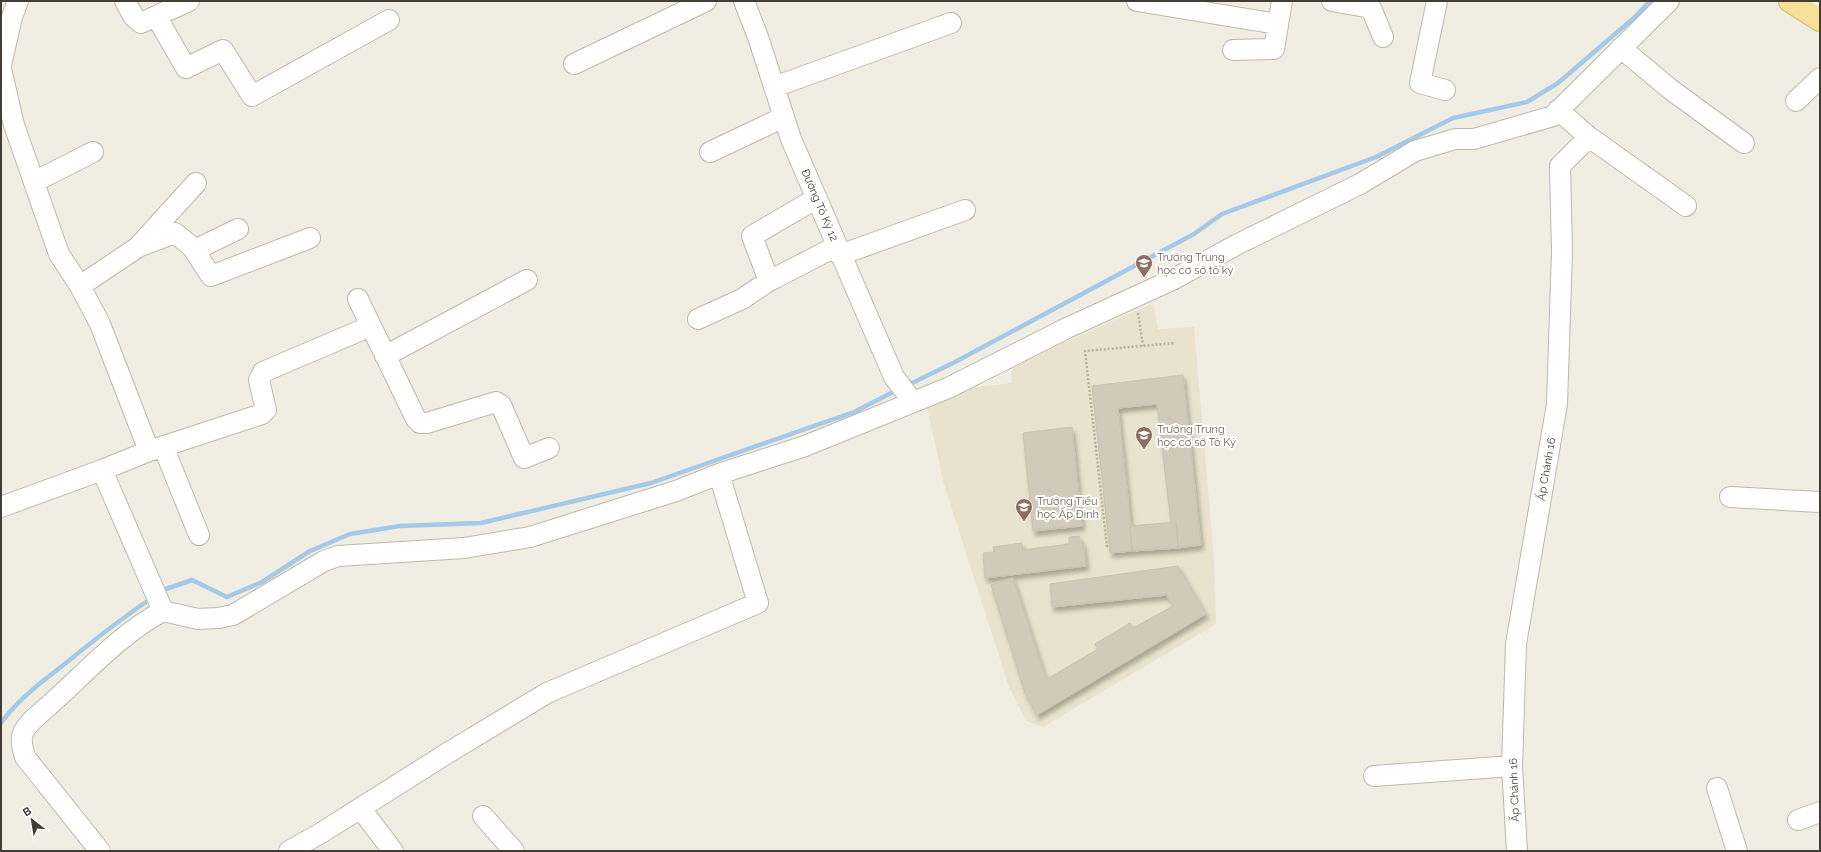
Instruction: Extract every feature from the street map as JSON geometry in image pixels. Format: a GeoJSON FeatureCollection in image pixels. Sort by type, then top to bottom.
{"type":"FeatureCollection","features":[{"type":"Feature","properties":{"kind":"main road"},"geometry":{"type":"LineString","coordinates":[[1790,1],[1817,12]]}},
{"type":"Feature","properties":{"kind":"street"},"geometry":{"type":"LineString","coordinates":[[1,65],[12,17],[18,1]]}},
{"type":"Feature","properties":{"kind":"street"},"geometry":{"type":"LineString","coordinates":[[125,1],[134,17],[141,23],[189,1]]}},
{"type":"Feature","properties":{"kind":"street"},"geometry":{"type":"LineString","coordinates":[[574,64],[706,1]]}},
{"type":"Feature","properties":{"kind":"street","name":"Đường Tô Ký 12"},"geometry":{"type":"LineString","coordinates":[[744,1],[758,37],[791,139],[894,377],[908,399]]}},
{"type":"Feature","properties":{"kind":"street"},"geometry":{"type":"LineString","coordinates":[[1137,1],[1278,24]]}},
{"type":"Feature","properties":{"kind":"street"},"geometry":{"type":"LineString","coordinates":[[1233,50],[1274,49],[1282,1]]}},
{"type":"Feature","properties":{"kind":"street"},"geometry":{"type":"LineString","coordinates":[[1332,1],[1371,8],[1383,37]]}},
{"type":"Feature","properties":{"kind":"street"},"geometry":{"type":"LineString","coordinates":[[1437,1],[1420,83],[1445,90]]}},
{"type":"Feature","properties":{"kind":"street"},"geometry":{"type":"LineString","coordinates":[[102,470],[159,601],[198,619],[218,618],[233,615],[324,560],[338,556],[464,548],[530,537],[676,491],[719,474],[805,446],[908,399],[948,388],[1360,184],[1415,152],[1455,139],[1474,139],[1553,116],[1669,1]]}},
{"type":"Feature","properties":{"kind":"street"},"geometry":{"type":"LineString","coordinates":[[156,16],[186,68],[223,50],[252,96],[390,20]]}},
{"type":"Feature","properties":{"kind":"street"},"geometry":{"type":"LineString","coordinates":[[774,87],[951,23]]}},
{"type":"Feature","properties":{"kind":"street"},"geometry":{"type":"LineString","coordinates":[[1621,48],[1670,89],[1744,144]]}},
{"type":"Feature","properties":{"kind":"street"},"geometry":{"type":"LineString","coordinates":[[1,69],[8,128],[34,182],[60,254],[80,286],[100,324],[156,448],[199,535]]}},
{"type":"Feature","properties":{"kind":"street"},"geometry":{"type":"LineString","coordinates":[[1796,101],[1820,78]]}},
{"type":"Feature","properties":{"kind":"street"},"geometry":{"type":"LineString","coordinates":[[1558,110],[1589,137],[1686,206]]}},
{"type":"Feature","properties":{"kind":"street"},"geometry":{"type":"LineString","coordinates":[[710,152],[784,117]]}},
{"type":"Feature","properties":{"kind":"street","name":"Ấp Chánh 16"},"geometry":{"type":"LineString","coordinates":[[1517,851],[1512,766],[1516,644],[1557,404],[1562,252],[1560,166],[1589,137]]}},
{"type":"Feature","properties":{"kind":"street"},"geometry":{"type":"LineString","coordinates":[[34,182],[93,152]]}},
{"type":"Feature","properties":{"kind":"street"},"geometry":{"type":"LineString","coordinates":[[138,247],[196,183]]}},
{"type":"Feature","properties":{"kind":"street"},"geometry":{"type":"LineString","coordinates":[[769,281],[752,236],[817,198]]}},
{"type":"Feature","properties":{"kind":"street"},"geometry":{"type":"LineString","coordinates":[[698,319],[742,299],[769,281],[838,250],[965,210]]}},
{"type":"Feature","properties":{"kind":"street"},"geometry":{"type":"LineString","coordinates":[[194,250],[238,229]]}},
{"type":"Feature","properties":{"kind":"street"},"geometry":{"type":"LineString","coordinates":[[80,286],[138,247],[175,233],[194,250],[212,276],[310,238]]}},
{"type":"Feature","properties":{"kind":"street"},"geometry":{"type":"LineString","coordinates":[[385,356],[527,280]]}},
{"type":"Feature","properties":{"kind":"street"},"geometry":{"type":"LineString","coordinates":[[358,299],[416,419],[420,423],[427,423],[496,402],[501,406],[524,458],[548,448]]}},
{"type":"Feature","properties":{"kind":"street"},"geometry":{"type":"LineString","coordinates":[[1,508],[156,448],[262,414],[266,410],[260,380],[260,375],[263,372],[371,326]]}},
{"type":"Feature","properties":{"kind":"street"},"geometry":{"type":"LineString","coordinates":[[289,851],[361,809],[446,754],[547,693],[758,603],[719,474]]}},
{"type":"Feature","properties":{"kind":"street"},"geometry":{"type":"LineString","coordinates":[[1730,497],[1820,502]]}},
{"type":"Feature","properties":{"kind":"street"},"geometry":{"type":"LineString","coordinates":[[100,851],[25,757],[22,745],[23,732],[35,718],[107,652],[150,618],[159,601]]}},
{"type":"Feature","properties":{"kind":"street"},"geometry":{"type":"LineString","coordinates":[[1374,776],[1512,766]]}},
{"type":"Feature","properties":{"kind":"street"},"geometry":{"type":"LineString","coordinates":[[1717,788],[1737,851]]}},
{"type":"Feature","properties":{"kind":"street"},"geometry":{"type":"LineString","coordinates":[[361,809],[393,851]]}},
{"type":"Feature","properties":{"kind":"street"},"geometry":{"type":"LineString","coordinates":[[1798,820],[1820,812]]}},
{"type":"Feature","properties":{"kind":"street"},"geometry":{"type":"LineString","coordinates":[[483,816],[514,851]]}},
{"type":"Feature","properties":{"kind":"path"},"geometry":{"type":"LineString","coordinates":[[1136,296],[1143,346]]}},
{"type":"Feature","properties":{"kind":"path"},"geometry":{"type":"LineString","coordinates":[[1107,547],[1085,351],[1176,343]]}},
{"type":"Feature","properties":{"kind":"shaded area","name":"Trường Tiểu học Ấp Đình"},"geometry":{"type":"Polygon","coordinates":[[[1153,303],[1158,329],[1194,327],[1214,559],[1216,624],[1043,727],[1026,721],[1009,687],[944,484],[926,403],[961,389],[1012,383],[1011,366],[1153,303]]]}},
{"type":"Feature","properties":{"kind":"building"},"geometry":{"type":"Polygon","coordinates":[[[1183,375],[1201,545],[1178,548],[1176,522],[1171,523],[1157,404],[1118,408],[1131,526],[1132,551],[1110,553],[1092,386],[1183,375]]]}},
{"type":"Feature","properties":{"kind":"building"},"geometry":{"type":"Polygon","coordinates":[[[1072,427],[1082,526],[1033,531],[1023,433],[1072,427]]]}},
{"type":"Feature","properties":{"kind":"building"},"geometry":{"type":"Polygon","coordinates":[[[1176,522],[1178,548],[1132,551],[1130,526],[1176,522]]]}},
{"type":"Feature","properties":{"kind":"building"},"geometry":{"type":"Polygon","coordinates":[[[1079,536],[1080,543],[1083,542],[1086,566],[985,578],[983,553],[994,552],[993,547],[1022,543],[1023,550],[1069,544],[1069,537],[1079,536]]]}},
{"type":"Feature","properties":{"kind":"building"},"geometry":{"type":"Polygon","coordinates":[[[1178,566],[1206,614],[1037,715],[1025,693],[991,585],[1013,578],[1047,679],[1098,649],[1095,644],[1130,623],[1133,628],[1173,606],[1167,595],[1052,607],[1050,584],[1178,566]]]}},
{"type":"Feature","properties":{"kind":"waterway"},"geometry":{"type":"LineString","coordinates":[[906,386],[955,362],[1194,234],[1222,214],[1376,157],[1453,118],[1527,102],[1558,83],[1635,17],[1650,1]]}},
{"type":"Feature","properties":{"kind":"waterway"},"geometry":{"type":"LineString","coordinates":[[160,592],[192,580],[227,597],[262,582],[310,551],[350,534],[400,526],[481,523],[651,483],[854,412],[897,390]]}},
{"type":"Feature","properties":{"kind":"waterway"},"geometry":{"type":"LineString","coordinates":[[1,723],[23,698],[108,629],[152,598]]}},
{"type":"Feature","properties":{"kind":"place","name":"Trường Trung học cơ sở tô ký"},"geometry":{"type":"Point","coordinates":[1144,278]}},
{"type":"Feature","properties":{"kind":"place","name":"Trường Trung học cơ sở Tô Ký"},"geometry":{"type":"Point","coordinates":[1144,450]}},
{"type":"Feature","properties":{"kind":"place","name":"Trường Tiểu học Ấp Đình"},"geometry":{"type":"Point","coordinates":[1024,522]}}]}
